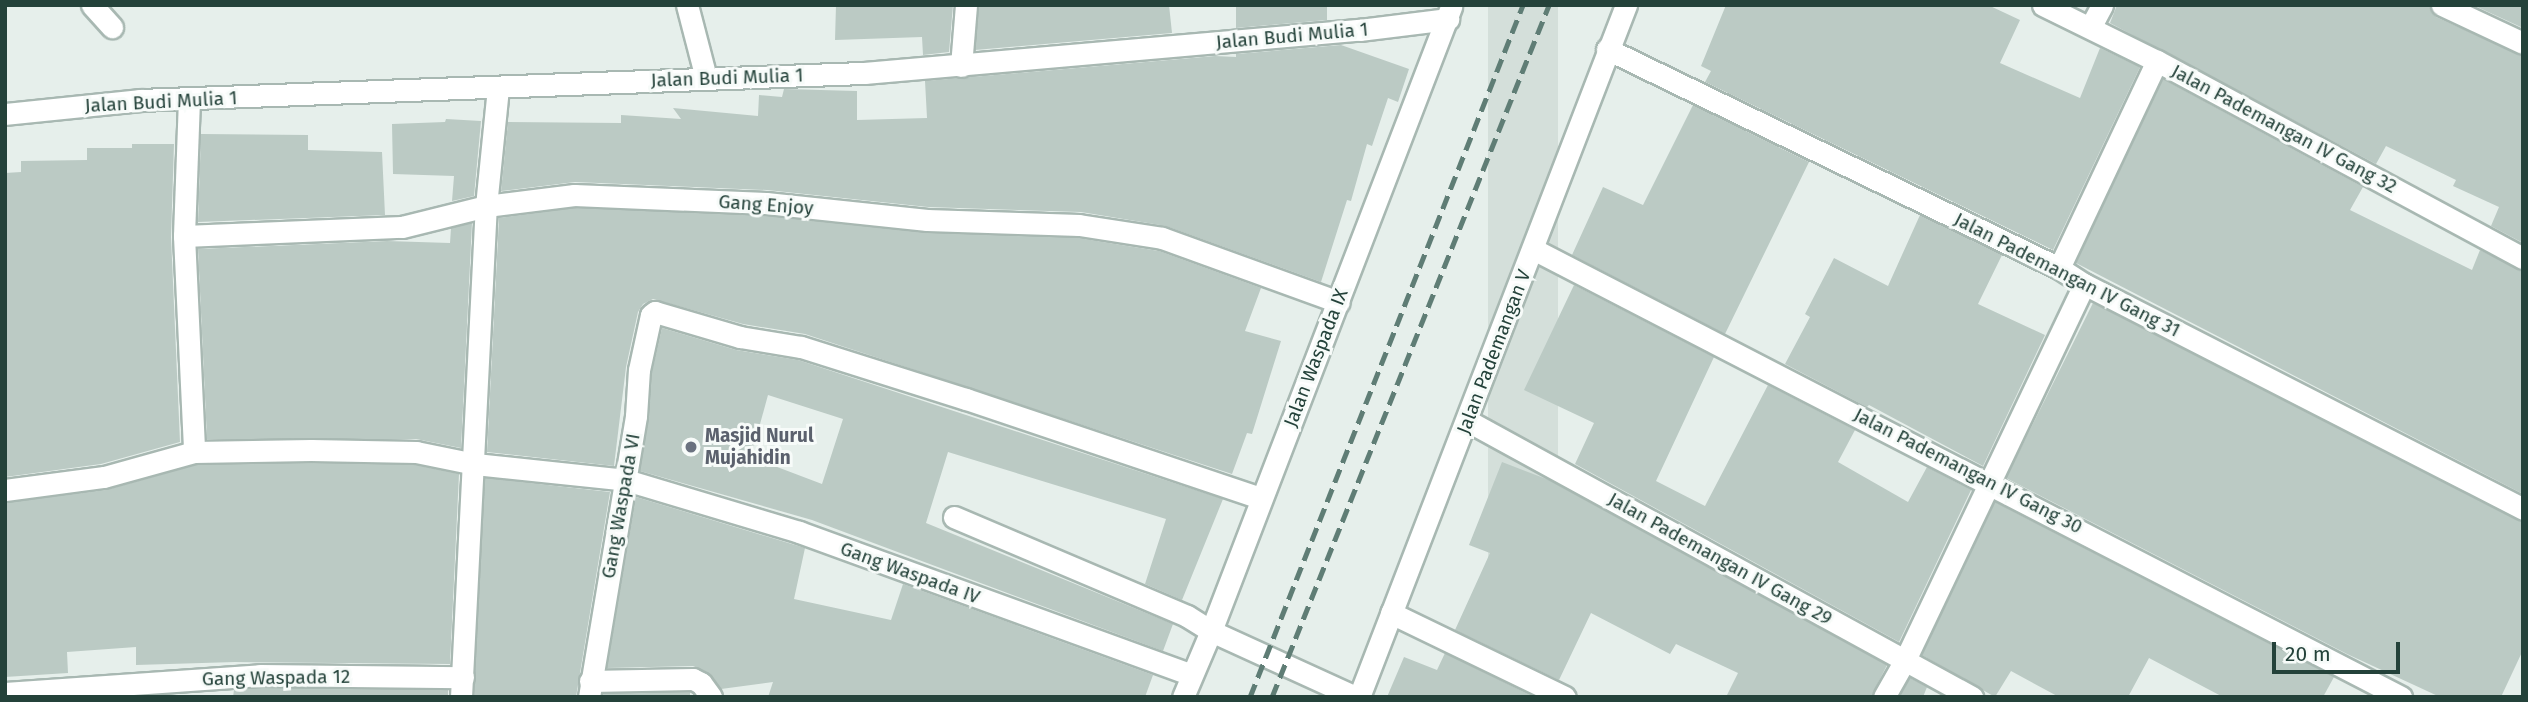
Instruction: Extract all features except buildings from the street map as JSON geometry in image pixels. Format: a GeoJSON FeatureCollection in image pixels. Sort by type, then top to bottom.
{"type":"FeatureCollection","features":[{"type":"Feature","properties":{"kind":"street"},"geometry":{"type":"LineString","coordinates":[[92,5],[111,27]]}},
{"type":"Feature","properties":{"kind":"street"},"geometry":{"type":"LineString","coordinates":[[687,5],[706,78]]}},
{"type":"Feature","properties":{"kind":"street"},"geometry":{"type":"LineString","coordinates":[[961,66],[966,5]]}},
{"type":"Feature","properties":{"kind":"street","name":"Jalan Pademangan V"},"geometry":{"type":"LineString","coordinates":[[1357,697],[1468,421],[1607,49],[1626,5]]}},
{"type":"Feature","properties":{"kind":"street","name":"Jalan Pademangan IV Gang 32"},"geometry":{"type":"LineString","coordinates":[[2043,5],[2091,26],[2523,258]]}},
{"type":"Feature","properties":{"kind":"street"},"geometry":{"type":"LineString","coordinates":[[2091,26],[2102,5]]}},
{"type":"Feature","properties":{"kind":"street"},"geometry":{"type":"LineString","coordinates":[[2442,5],[2523,43]]}},
{"type":"Feature","properties":{"kind":"street","name":"Jalan Budi Mulia 1"},"geometry":{"type":"LineString","coordinates":[[5,114],[140,100],[498,88],[961,66],[1450,12]]}},
{"type":"Feature","properties":{"kind":"street","name":"Jalan Waspada IX"},"geometry":{"type":"LineString","coordinates":[[1182,697],[1211,631],[1339,302],[1391,158],[1450,12]]}},
{"type":"Feature","properties":{"kind":"street","name":"Jalan Pademangan IV Gang 31"},"geometry":{"type":"LineString","coordinates":[[1607,49],[2059,268],[2084,284],[2523,509]]}},
{"type":"Feature","properties":{"kind":"street"},"geometry":{"type":"LineString","coordinates":[[2059,268],[2157,61]]}},
{"type":"Feature","properties":{"kind":"street"},"geometry":{"type":"LineString","coordinates":[[462,687],[486,206],[498,88]]}},
{"type":"Feature","properties":{"kind":"street"},"geometry":{"type":"LineString","coordinates":[[189,99],[184,236],[194,452]]}},
{"type":"Feature","properties":{"kind":"street","name":"Gang Enjoy"},"geometry":{"type":"LineString","coordinates":[[184,236],[402,227],[486,206],[574,195],[766,203],[927,220],[1079,225],[1162,238],[1339,302]]}},
{"type":"Feature","properties":{"kind":"street","name":"Jalan Pademangan IV Gang 30"},"geometry":{"type":"LineString","coordinates":[[1533,249],[1989,481],[2401,697]]}},
{"type":"Feature","properties":{"kind":"street"},"geometry":{"type":"LineString","coordinates":[[1884,697],[1905,660],[2084,284]]}},
{"type":"Feature","properties":{"kind":"street","name":"Gang Waspada VI"},"geometry":{"type":"LineString","coordinates":[[590,689],[636,416],[639,370],[651,315],[661,312],[740,337],[801,347],[1261,498]]}},
{"type":"Feature","properties":{"kind":"street","name":"Jalan Pademangan IV Gang 29"},"geometry":{"type":"LineString","coordinates":[[1468,421],[1972,697]]}},
{"type":"Feature","properties":{"kind":"street","name":"Gang Waspada IV"},"geometry":{"type":"LineString","coordinates":[[5,490],[104,477],[194,452],[311,450],[416,453],[475,464],[626,480],[799,532],[1191,675]]}},
{"type":"Feature","properties":{"kind":"street"},"geometry":{"type":"LineString","coordinates":[[954,517],[1187,616],[1211,631],[1357,697]]}},
{"type":"Feature","properties":{"kind":"street"},"geometry":{"type":"LineString","coordinates":[[1391,613],[1565,697]]}},
{"type":"Feature","properties":{"kind":"street","name":"Gang Waspada 12"},"geometry":{"type":"LineString","coordinates":[[5,693],[196,688],[260,675],[462,687]]}},
{"type":"Feature","properties":{"kind":"street"},"geometry":{"type":"LineString","coordinates":[[590,689],[693,679],[701,683],[711,697]]}},
{"type":"Feature","properties":{"kind":"shaded area"},"geometry":{"type":"Polygon","coordinates":[[[1488,5],[1558,5],[1558,623],[1488,623],[1488,5]]]}},
{"type":"Feature","properties":{"kind":"railway"},"geometry":{"type":"LineString","coordinates":[[1250,697],[1523,5]]}},
{"type":"Feature","properties":{"kind":"railway"},"geometry":{"type":"LineString","coordinates":[[1272,697],[1549,5]]}},
{"type":"Feature","properties":{"kind":"place","name":"Masjid Nurul Mujahidin"},"geometry":{"type":"Point","coordinates":[691,447]}}]}
